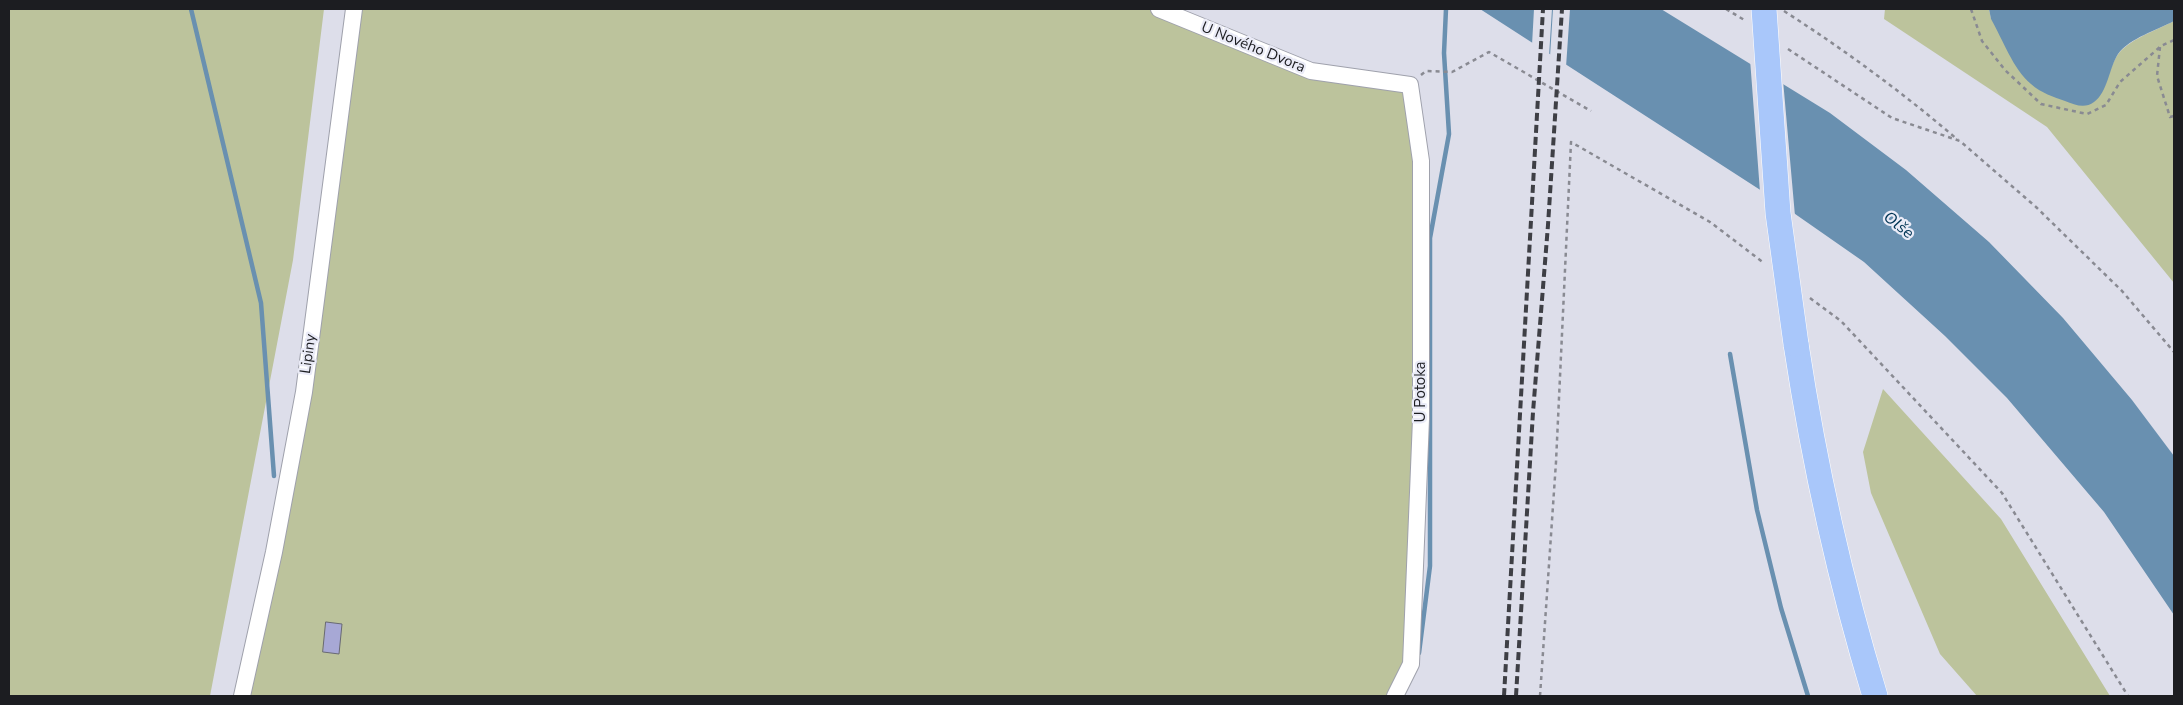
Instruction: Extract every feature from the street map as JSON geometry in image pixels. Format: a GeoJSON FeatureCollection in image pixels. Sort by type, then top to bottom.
{"type":"FeatureCollection","features":[{"type":"Feature","properties":{"kind":"main road"},"geometry":{"type":"LineString","coordinates":[[1756,16],[1777,204],[1796,344],[1819,477],[1844,585],[1875,696]]}},
{"type":"Feature","properties":{"kind":"street","name":"Lipiny"},"geometry":{"type":"LineString","coordinates":[[242,696],[274,552],[304,392],[354,9]]}},
{"type":"Feature","properties":{"kind":"street","name":"U Nového Dvora"},"geometry":{"type":"LineString","coordinates":[[1159,9],[1311,71],[1410,85]]}},
{"type":"Feature","properties":{"kind":"street","name":"U Potoka"},"geometry":{"type":"LineString","coordinates":[[1395,696],[1411,664],[1422,419],[1421,161],[1410,85]]}},
{"type":"Feature","properties":{"kind":"path"},"geometry":{"type":"LineString","coordinates":[[1726,9],[1756,16]]}},
{"type":"Feature","properties":{"kind":"path"},"geometry":{"type":"LineString","coordinates":[[1780,9],[1839,47],[1909,97],[2036,207],[2122,291],[2174,352]]}},
{"type":"Feature","properties":{"kind":"path"},"geometry":{"type":"LineString","coordinates":[[1970,9],[1982,41],[2005,70],[2041,104],[2087,114],[2106,105],[2120,82],[2161,46],[2174,40]]}},
{"type":"Feature","properties":{"kind":"path"},"geometry":{"type":"LineString","coordinates":[[1781,44],[1892,118],[1960,141]]}},
{"type":"Feature","properties":{"kind":"path"},"geometry":{"type":"LineString","coordinates":[[2161,46],[2157,76],[2170,117],[2174,116]]}},
{"type":"Feature","properties":{"kind":"path"},"geometry":{"type":"LineString","coordinates":[[1410,85],[1426,71],[1452,72],[1490,52],[1591,112]]}},
{"type":"Feature","properties":{"kind":"path"},"geometry":{"type":"LineString","coordinates":[[1540,696],[1556,462],[1571,142],[1710,222],[1764,263]]}},
{"type":"Feature","properties":{"kind":"path"},"geometry":{"type":"LineString","coordinates":[[1802,292],[1841,321],[2002,493],[2128,696]]}},
{"type":"Feature","properties":{"kind":"green space"},"geometry":{"type":"Polygon","coordinates":[[[9,9],[324,9],[293,260],[210,696],[9,696],[9,9]]]}},
{"type":"Feature","properties":{"kind":"green space"},"geometry":{"type":"Polygon","coordinates":[[[354,9],[1159,9],[1311,71],[1410,85],[1421,161],[1411,664],[1395,696],[242,696],[274,552],[354,9]]]}},
{"type":"Feature","properties":{"kind":"green space"},"geometry":{"type":"Polygon","coordinates":[[[1885,9],[1989,9],[1991,19],[2105,85],[2114,60],[2124,48],[2174,21],[2174,283],[2047,127],[1884,19],[1885,9]]]}},
{"type":"Feature","properties":{"kind":"green space"},"geometry":{"type":"Polygon","coordinates":[[[1883,389],[2001,519],[2110,696],[1977,696],[1940,654],[1871,493],[1863,452],[1883,389]]]}},
{"type":"Feature","properties":{"kind":"water","name":"Olše"},"geometry":{"type":"Polygon","coordinates":[[[1480,9],[1661,9],[1830,113],[1906,170],[1989,242],[2063,318],[2132,400],[2174,456],[2174,615],[2104,512],[2007,398],[1945,336],[1864,262],[1765,193],[1480,9]]]}},
{"type":"Feature","properties":{"kind":"water"},"geometry":{"type":"Polygon","coordinates":[[[1989,9],[2174,9],[2174,21],[2129,43],[2123,48],[2115,60],[2099,98],[2091,104],[2080,106],[2043,92],[2025,78],[2009,54],[1991,19],[1989,9]]]}},
{"type":"Feature","properties":{"kind":"pier"},"geometry":{"type":"Polygon","coordinates":[[[1534,9],[1552,9],[1549,56],[1532,45],[1534,9]]]}},
{"type":"Feature","properties":{"kind":"pier"},"geometry":{"type":"Polygon","coordinates":[[[1553,9],[1570,9],[1566,67],[1550,57],[1553,9]]]}},
{"type":"Feature","properties":{"kind":"pier"},"geometry":{"type":"Polygon","coordinates":[[[1750,59],[1783,80],[1795,216],[1760,192],[1750,59]]]}},
{"type":"Feature","properties":{"kind":"building"},"geometry":{"type":"Polygon","coordinates":[[[326,622],[342,624],[339,654],[323,652],[326,622]]]}},
{"type":"Feature","properties":{"kind":"waterway"},"geometry":{"type":"LineString","coordinates":[[191,9],[261,303],[274,476]]}},
{"type":"Feature","properties":{"kind":"waterway"},"geometry":{"type":"LineString","coordinates":[[1419,653],[1430,566],[1430,238],[1449,134],[1444,53],[1446,9]]}},
{"type":"Feature","properties":{"kind":"waterway"},"geometry":{"type":"LineString","coordinates":[[1730,354],[1757,510],[1781,608],[1808,696]]}},
{"type":"Feature","properties":{"kind":"railway"},"geometry":{"type":"LineString","coordinates":[[1504,696],[1543,9]]}},
{"type":"Feature","properties":{"kind":"railway"},"geometry":{"type":"LineString","coordinates":[[1516,696],[1533,412],[1548,225],[1562,9]]}}]}
